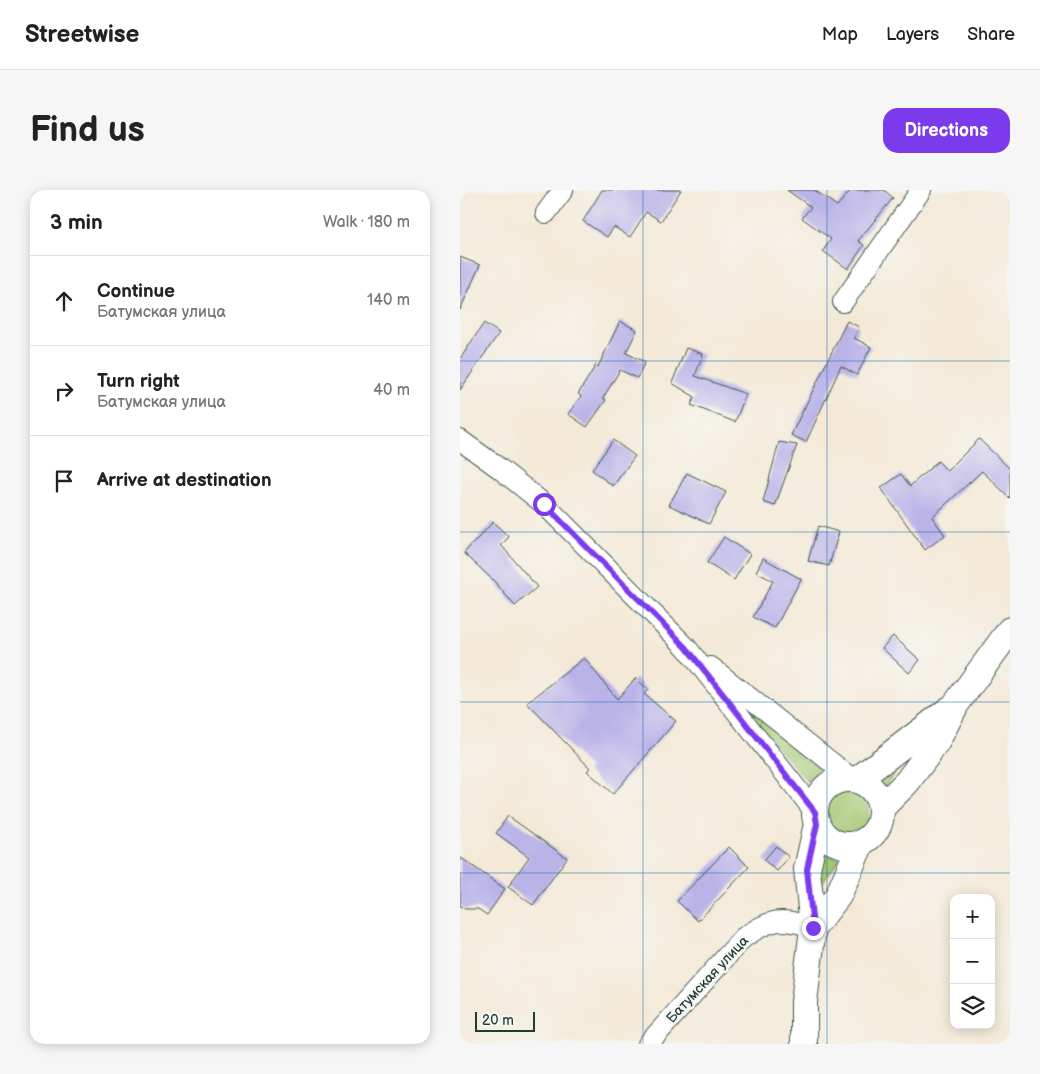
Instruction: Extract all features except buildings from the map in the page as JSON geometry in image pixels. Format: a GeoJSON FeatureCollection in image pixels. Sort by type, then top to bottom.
{"type":"FeatureCollection","features":[{"type":"Feature","properties":{"kind":"main road"},"geometry":{"type":"LineString","coordinates":[[881,808],[907,782],[936,743],[956,704],[1010,630]]}},
{"type":"Feature","properties":{"kind":"main road"},"geometry":{"type":"LineString","coordinates":[[854,779],[956,704]]}},
{"type":"Feature","properties":{"kind":"main road"},"geometry":{"type":"LineString","coordinates":[[804,1044],[804,1002],[813,928],[807,869],[816,818],[816,803],[825,787],[842,779],[854,779],[874,790],[881,808],[881,819],[877,829],[861,843],[838,896],[813,928]]}},
{"type":"Feature","properties":{"kind":"main road"},"geometry":{"type":"LineString","coordinates":[[816,818],[822,833],[835,842],[850,845],[861,843]]}},
{"type":"Feature","properties":{"kind":"street"},"geometry":{"type":"LineString","coordinates":[[546,213],[563,190]]}},
{"type":"Feature","properties":{"kind":"street"},"geometry":{"type":"LineString","coordinates":[[843,302],[921,190]]}},
{"type":"Feature","properties":{"kind":"street"},"geometry":{"type":"LineString","coordinates":[[460,440],[544,504],[686,647],[854,779]]}},
{"type":"Feature","properties":{"kind":"street"},"geometry":{"type":"LineString","coordinates":[[686,647],[816,818]]}},
{"type":"Feature","properties":{"kind":"street","name":"Батумская улица"},"geometry":{"type":"LineString","coordinates":[[648,1044],[743,938],[760,926],[776,920],[794,921],[813,928]]}},
{"type":"Feature","properties":{"kind":"green space"},"geometry":{"type":"Polygon","coordinates":[[[750,710],[758,712],[821,767],[807,781],[752,718],[750,710]]]}},
{"type":"Feature","properties":{"kind":"green space"},"geometry":{"type":"Polygon","coordinates":[[[913,748],[883,789],[873,777],[913,748]]]}},
{"type":"Feature","properties":{"kind":"green space"},"geometry":{"type":"Polygon","coordinates":[[[843,792],[851,792],[863,798],[869,814],[863,830],[851,836],[843,836],[831,830],[825,818],[825,810],[831,798],[843,792]]]}},
{"type":"Feature","properties":{"kind":"green space"},"geometry":{"type":"Polygon","coordinates":[[[822,851],[840,859],[815,892],[822,851]]]}},
{"type":"Feature","properties":{"kind":"route"},"geometry":{"type":"LineString","coordinates":[[544,504],[686,647],[815,812],[817,824],[812,838],[807,869],[813,928]]}}]}
